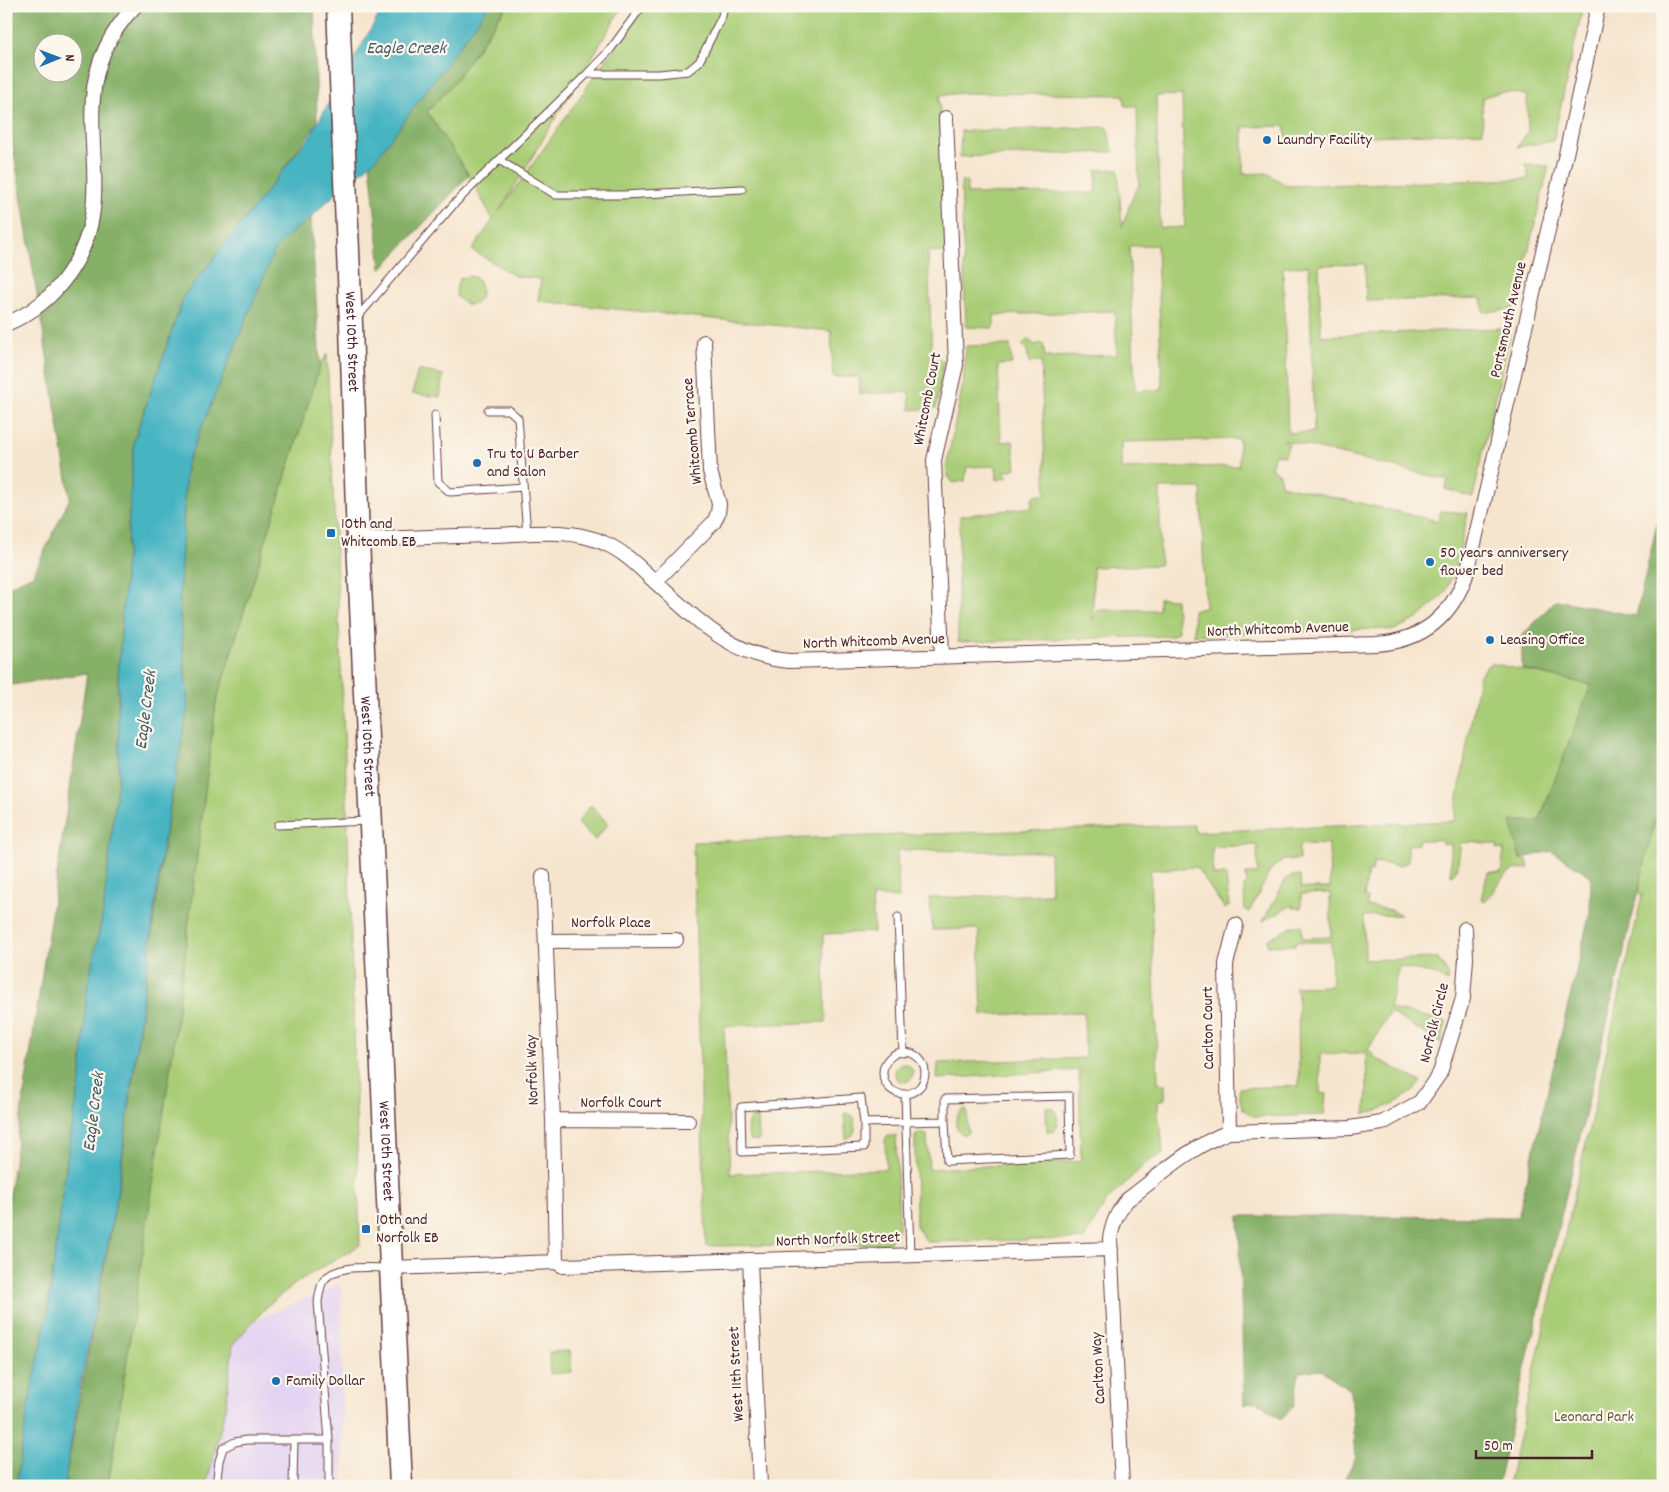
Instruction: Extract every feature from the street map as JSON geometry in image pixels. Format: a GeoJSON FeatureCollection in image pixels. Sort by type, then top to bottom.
{"type":"FeatureCollection","features":[{"type":"Feature","properties":{"kind":"main road","name":"West 10th Street"},"geometry":{"type":"LineString","coordinates":[[338,6],[358,540],[401,1486]]}},
{"type":"Feature","properties":{"kind":"street"},"geometry":{"type":"LineString","coordinates":[[6,324],[36,307],[63,282],[87,239],[94,197],[92,98],[96,77],[112,37],[135,6]]}},
{"type":"Feature","properties":{"kind":"street","name":"Portsmouth Avenue"},"geometry":{"type":"LineString","coordinates":[[1427,628],[1441,617],[1455,601],[1462,589],[1468,569],[1566,154],[1598,6]]}},
{"type":"Feature","properties":{"kind":"street","name":"Whitcomb Court"},"geometry":{"type":"LineString","coordinates":[[942,657],[934,460],[956,365],[946,118]]}},
{"type":"Feature","properties":{"kind":"street","name":"Whitcomb Terrace"},"geometry":{"type":"LineString","coordinates":[[655,582],[714,522],[718,513],[719,504],[710,471],[704,342]]}},
{"type":"Feature","properties":{"kind":"street","name":"North Whitcomb Avenue"},"geometry":{"type":"LineString","coordinates":[[358,540],[573,534],[602,542],[628,558],[704,625],[740,649],[768,658],[804,662],[1376,644],[1404,639],[1427,628]]}},
{"type":"Feature","properties":{"kind":"street","name":"Norfolk Way"},"geometry":{"type":"LineString","coordinates":[[543,876],[553,1120],[556,1262]]}},
{"type":"Feature","properties":{"kind":"street","name":"Carlton Court"},"geometry":{"type":"LineString","coordinates":[[1229,1132],[1226,964],[1236,925]]}},
{"type":"Feature","properties":{"kind":"street","name":"Norfolk Circle"},"geometry":{"type":"LineString","coordinates":[[1229,1132],[1350,1128],[1382,1122],[1420,1102],[1440,1073],[1463,998],[1466,959],[1465,929]]}},
{"type":"Feature","properties":{"kind":"street","name":"Norfolk Place"},"geometry":{"type":"LineString","coordinates":[[546,941],[676,940]]}},
{"type":"Feature","properties":{"kind":"street","name":"Norfolk Court"},"geometry":{"type":"LineString","coordinates":[[553,1120],[688,1121]]}},
{"type":"Feature","properties":{"kind":"street"},"geometry":{"type":"LineString","coordinates":[[1111,1248],[1110,1238],[1113,1222],[1120,1208],[1127,1200],[1196,1149],[1215,1137],[1229,1132]]}},
{"type":"Feature","properties":{"kind":"street","name":"North Norfolk Street"},"geometry":{"type":"LineString","coordinates":[[390,1268],[556,1262],[563,1266],[1111,1248]]}},
{"type":"Feature","properties":{"kind":"street","name":"Carlton Way"},"geometry":{"type":"LineString","coordinates":[[1111,1248],[1122,1486]]}},
{"type":"Feature","properties":{"kind":"street","name":"West 11th Street"},"geometry":{"type":"LineString","coordinates":[[750,1260],[760,1486]]}},
{"type":"Feature","properties":{"kind":"lane"},"geometry":{"type":"LineString","coordinates":[[351,325],[454,204],[610,50],[642,6]]}},
{"type":"Feature","properties":{"kind":"lane"},"geometry":{"type":"LineString","coordinates":[[587,74],[659,74],[688,71],[699,62],[722,16],[724,6]]}},
{"type":"Feature","properties":{"kind":"lane"},"geometry":{"type":"LineString","coordinates":[[499,160],[556,195],[623,195],[742,189]]}},
{"type":"Feature","properties":{"kind":"lane"},"geometry":{"type":"LineString","coordinates":[[488,410],[509,410],[518,418],[527,534]]}},
{"type":"Feature","properties":{"kind":"lane"},"geometry":{"type":"LineString","coordinates":[[435,415],[438,482],[450,492],[523,487]]}},
{"type":"Feature","properties":{"kind":"lane"},"geometry":{"type":"LineString","coordinates":[[278,824],[370,820]]}},
{"type":"Feature","properties":{"kind":"lane"},"geometry":{"type":"LineString","coordinates":[[898,917],[903,1052]]}},
{"type":"Feature","properties":{"kind":"lane"},"geometry":{"type":"LineString","coordinates":[[903,1052],[918,1057],[922,1062],[925,1076],[918,1089],[905,1095],[892,1091],[886,1085],[883,1072],[888,1060],[903,1052]]}},
{"type":"Feature","properties":{"kind":"lane"},"geometry":{"type":"LineString","coordinates":[[905,1095],[910,1255]]}},
{"type":"Feature","properties":{"kind":"lane"},"geometry":{"type":"LineString","coordinates":[[1069,1096],[1070,1155],[948,1161],[946,1121],[945,1099],[1069,1096]]}},
{"type":"Feature","properties":{"kind":"lane"},"geometry":{"type":"LineString","coordinates":[[861,1098],[864,1123],[864,1147],[742,1152],[741,1106],[861,1098]]}},
{"type":"Feature","properties":{"kind":"lane"},"geometry":{"type":"LineString","coordinates":[[864,1123],[946,1121]]}},
{"type":"Feature","properties":{"kind":"lane"},"geometry":{"type":"LineString","coordinates":[[329,1486],[329,1440],[318,1302],[322,1281],[334,1272],[360,1268],[390,1268]]}},
{"type":"Feature","properties":{"kind":"lane"},"geometry":{"type":"LineString","coordinates":[[216,1486],[219,1461],[223,1448],[234,1442],[246,1440],[329,1440]]}},
{"type":"Feature","properties":{"kind":"lane"},"geometry":{"type":"LineString","coordinates":[[293,1486],[294,1440]]}},
{"type":"Feature","properties":{"kind":"shaded area"},"geometry":{"type":"Polygon","coordinates":[[[341,1283],[343,1486],[208,1486],[231,1331],[341,1283]]]}},
{"type":"Feature","properties":{"kind":"green space"},"geometry":{"type":"Polygon","coordinates":[[[6,6],[314,6],[317,123],[281,173],[184,296],[134,441],[118,679],[119,771],[103,913],[87,989],[81,1077],[67,1159],[47,1318],[17,1486],[6,1486],[6,1216],[87,673],[6,686],[6,588],[33,575],[70,498],[6,103],[6,6]]]}},
{"type":"Feature","properties":{"kind":"green space"},"geometry":{"type":"Polygon","coordinates":[[[489,6],[506,6],[452,85],[427,112],[469,175],[381,269],[370,164],[489,6]]]}},
{"type":"Feature","properties":{"kind":"green space"},"geometry":{"type":"Polygon","coordinates":[[[507,6],[623,6],[499,212],[644,6],[1583,6],[1553,141],[1517,147],[1528,132],[1527,96],[1509,92],[1482,98],[1483,132],[1286,139],[1285,126],[1243,127],[1243,174],[1267,173],[1287,186],[1529,179],[1525,164],[1549,166],[1514,309],[1484,312],[1481,298],[1366,301],[1365,264],[1319,265],[1321,336],[1504,328],[1510,333],[1473,497],[1445,489],[1448,480],[1283,440],[1289,444],[1286,452],[1283,456],[1275,454],[1271,468],[1280,474],[1281,485],[1438,521],[1441,511],[1468,513],[1456,566],[1445,593],[1419,618],[1394,630],[1371,629],[1194,635],[1193,610],[1205,608],[1201,488],[1160,488],[1160,565],[1093,567],[1093,621],[1097,610],[1159,610],[1159,598],[1176,599],[1178,632],[1172,636],[958,642],[960,516],[1032,507],[1034,495],[1046,495],[1041,362],[1029,363],[1027,350],[1022,345],[1028,339],[1035,345],[1043,343],[1045,357],[1117,355],[1115,311],[994,315],[994,328],[966,327],[961,182],[967,181],[967,194],[1096,193],[1097,170],[1118,169],[1122,227],[1133,196],[1139,186],[1137,106],[1125,106],[1124,95],[961,93],[939,96],[945,184],[946,253],[928,251],[932,359],[944,360],[936,408],[910,410],[909,392],[860,394],[859,377],[833,377],[831,331],[538,301],[541,279],[515,276],[472,250],[493,220],[469,175],[427,112],[474,54],[507,6]],[[1182,95],[1156,96],[1160,228],[1185,227],[1182,95]],[[1157,245],[1129,246],[1135,391],[1162,389],[1157,245]],[[1309,266],[1283,267],[1288,433],[1314,432],[1309,266]],[[1239,439],[1121,442],[1121,469],[1239,466],[1239,439]]]}},
{"type":"Feature","properties":{"kind":"green space"},"geometry":{"type":"Polygon","coordinates":[[[1107,127],[1113,152],[960,157],[961,131],[1107,127]]]}},
{"type":"Feature","properties":{"kind":"green space"},"geometry":{"type":"Polygon","coordinates":[[[311,218],[320,365],[216,702],[173,1050],[108,1486],[64,1486],[118,1191],[165,835],[188,707],[179,606],[186,465],[275,249],[290,234],[311,218]]]}},
{"type":"Feature","properties":{"kind":"green space"},"geometry":{"type":"Polygon","coordinates":[[[470,276],[476,278],[481,291],[478,302],[468,305],[456,296],[460,278],[470,276]]]}},
{"type":"Feature","properties":{"kind":"green space"},"geometry":{"type":"Polygon","coordinates":[[[1010,345],[1012,364],[998,365],[1001,442],[1013,441],[1016,468],[1004,472],[1008,477],[997,480],[996,466],[967,467],[965,481],[953,483],[948,476],[946,468],[963,384],[966,346],[1010,345]]]}},
{"type":"Feature","properties":{"kind":"green space"},"geometry":{"type":"Polygon","coordinates":[[[327,354],[347,802],[360,1245],[300,1280],[269,1304],[233,1344],[225,1410],[206,1486],[108,1486],[176,1026],[216,702],[320,365],[327,354]]]}},
{"type":"Feature","properties":{"kind":"green space"},"geometry":{"type":"Polygon","coordinates":[[[418,370],[443,375],[440,397],[412,394],[418,370]]]}},
{"type":"Feature","properties":{"kind":"green space"},"geometry":{"type":"Polygon","coordinates":[[[1663,498],[1663,820],[1655,820],[1497,1486],[1345,1486],[1345,1478],[1356,1457],[1351,1391],[1322,1370],[1299,1372],[1294,1405],[1281,1419],[1256,1401],[1244,1405],[1239,1216],[1518,1217],[1590,912],[1591,876],[1551,851],[1520,859],[1511,821],[1539,821],[1591,685],[1522,669],[1522,636],[1556,600],[1636,616],[1663,498]]]}},
{"type":"Feature","properties":{"kind":"green space"},"geometry":{"type":"Polygon","coordinates":[[[1490,663],[1592,685],[1539,821],[1520,859],[1527,860],[1529,868],[1513,870],[1506,874],[1485,902],[1481,899],[1488,872],[1501,873],[1504,850],[1497,849],[1497,845],[1471,841],[1470,843],[1461,842],[1457,869],[1451,876],[1451,844],[1442,844],[1441,840],[1418,840],[1418,844],[1408,845],[1408,862],[1399,866],[1374,862],[1372,872],[1368,871],[1364,898],[1368,898],[1367,906],[1391,910],[1401,915],[1364,916],[1365,960],[1437,958],[1448,973],[1447,982],[1434,974],[1399,966],[1389,1008],[1446,1022],[1441,1043],[1390,1012],[1368,1050],[1373,1053],[1372,1056],[1421,1082],[1409,1094],[1388,1106],[1365,1114],[1367,1093],[1366,1053],[1320,1054],[1320,1093],[1326,1094],[1324,1115],[1256,1117],[1244,1109],[1241,1103],[1239,1088],[1299,1086],[1298,993],[1295,987],[1332,986],[1331,942],[1295,942],[1295,945],[1267,946],[1268,939],[1294,926],[1302,925],[1302,938],[1331,937],[1330,893],[1301,894],[1301,908],[1293,908],[1293,905],[1263,921],[1286,879],[1291,876],[1300,876],[1301,888],[1330,888],[1329,844],[1299,845],[1299,860],[1284,860],[1272,868],[1249,912],[1245,910],[1244,886],[1247,883],[1246,874],[1258,874],[1257,845],[1212,847],[1213,875],[1226,875],[1229,906],[1225,909],[1196,867],[1150,870],[1158,1083],[1165,1084],[1165,1099],[1158,1101],[1158,1119],[1161,1128],[1163,1153],[1146,1163],[1106,1202],[1084,1239],[927,1242],[916,1226],[915,1136],[921,1133],[927,1135],[929,1169],[1081,1161],[1079,1070],[937,1079],[938,1063],[1085,1058],[1084,1012],[982,1015],[979,929],[933,930],[929,898],[1051,894],[1050,852],[897,850],[899,898],[872,896],[874,932],[823,934],[826,1022],[724,1026],[730,1174],[886,1169],[885,1141],[887,1136],[896,1136],[899,1227],[889,1244],[706,1246],[693,842],[1194,825],[1195,832],[1454,821],[1479,676],[1490,663]]]}},
{"type":"Feature","properties":{"kind":"green space","name":"Leonard Park"},"geometry":{"type":"Polygon","coordinates":[[[1663,684],[1663,1486],[1508,1486],[1642,896],[1586,826],[1663,684]]]}},
{"type":"Feature","properties":{"kind":"green space"},"geometry":{"type":"Polygon","coordinates":[[[591,805],[608,824],[595,840],[577,823],[591,805]]]}},
{"type":"Feature","properties":{"kind":"green space"},"geometry":{"type":"Polygon","coordinates":[[[904,1064],[910,1067],[913,1073],[910,1079],[904,1082],[898,1079],[895,1073],[898,1067],[904,1064]]]}},
{"type":"Feature","properties":{"kind":"green space"},"geometry":{"type":"Polygon","coordinates":[[[1046,1107],[1053,1108],[1057,1115],[1057,1127],[1052,1132],[1047,1132],[1046,1107]]]}},
{"type":"Feature","properties":{"kind":"green space"},"geometry":{"type":"Polygon","coordinates":[[[964,1109],[967,1111],[968,1133],[964,1135],[960,1133],[956,1126],[956,1119],[964,1109]]]}},
{"type":"Feature","properties":{"kind":"green space"},"geometry":{"type":"Polygon","coordinates":[[[848,1113],[854,1117],[855,1130],[853,1135],[846,1139],[844,1114],[848,1113]]]}},
{"type":"Feature","properties":{"kind":"green space"},"geometry":{"type":"Polygon","coordinates":[[[758,1116],[759,1140],[757,1142],[750,1140],[747,1126],[750,1119],[758,1116]]]}},
{"type":"Feature","properties":{"kind":"green space"},"geometry":{"type":"Polygon","coordinates":[[[570,1351],[572,1372],[550,1374],[549,1352],[570,1351]]]}},
{"type":"Feature","properties":{"kind":"water","name":"Eagle Creek"},"geometry":{"type":"Polygon","coordinates":[[[384,6],[489,6],[375,160],[275,249],[186,465],[179,606],[188,707],[163,844],[117,1196],[80,1389],[64,1486],[16,1486],[29,1402],[47,1318],[67,1159],[81,1077],[87,989],[103,913],[119,771],[118,679],[134,441],[184,296],[310,136],[384,6]]]}},
{"type":"Feature","properties":{"kind":"place","name":"Laundry Facility"},"geometry":{"type":"Point","coordinates":[1267,140]}},
{"type":"Feature","properties":{"kind":"place","name":"Tru to U Barber and Salon"},"geometry":{"type":"Point","coordinates":[477,463]}},
{"type":"Feature","properties":{"kind":"place","name":"10th and Whitcomb EB"},"geometry":{"type":"Point","coordinates":[331,533]}},
{"type":"Feature","properties":{"kind":"place","name":"50 years anniversery flower bed"},"geometry":{"type":"Point","coordinates":[1430,562]}},
{"type":"Feature","properties":{"kind":"place","name":"Leasing Office"},"geometry":{"type":"Point","coordinates":[1490,640]}},
{"type":"Feature","properties":{"kind":"place","name":"10th and Norfolk EB"},"geometry":{"type":"Point","coordinates":[366,1229]}},
{"type":"Feature","properties":{"kind":"place","name":"Family Dollar"},"geometry":{"type":"Point","coordinates":[276,1381]}}]}
